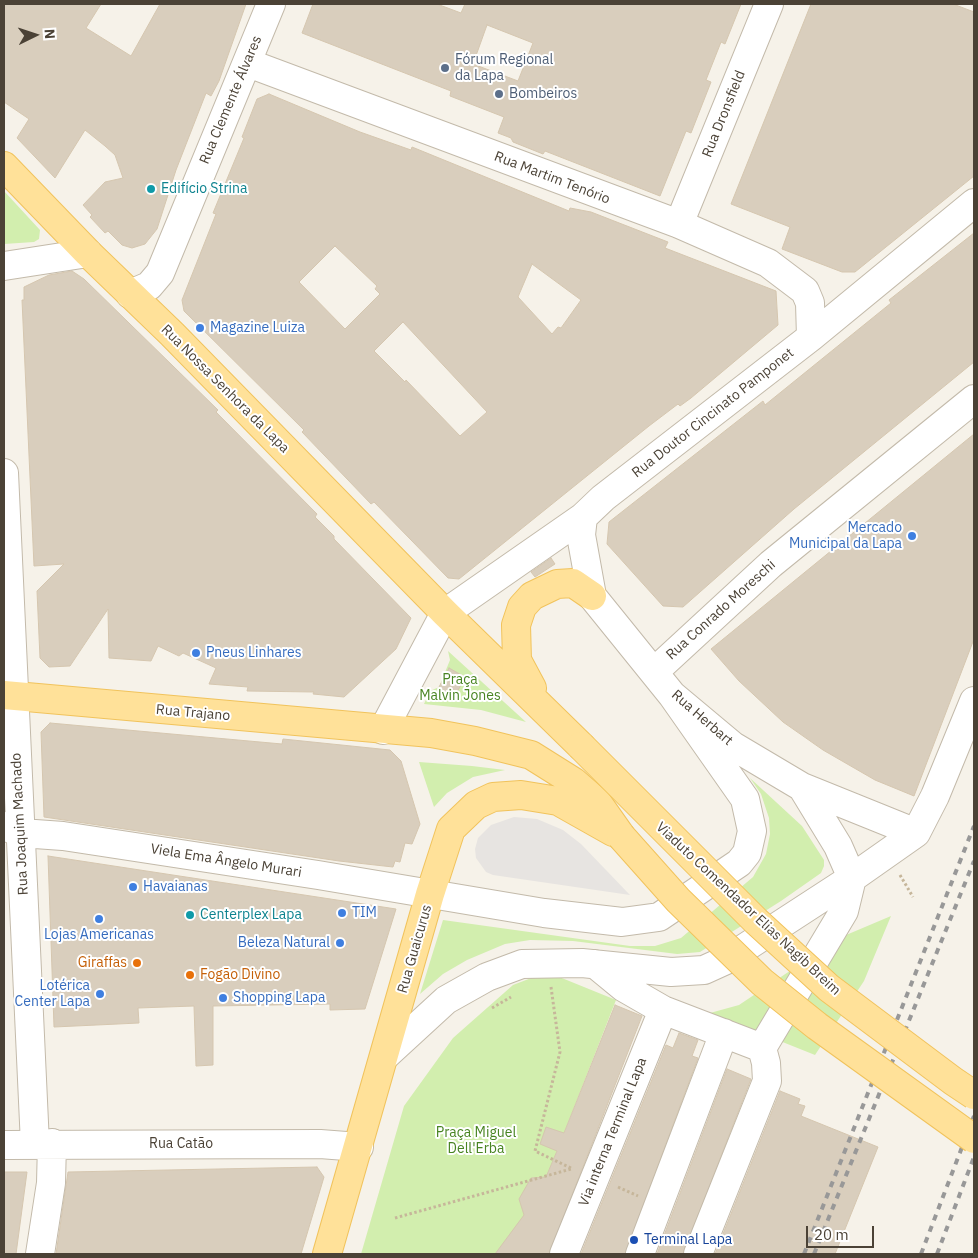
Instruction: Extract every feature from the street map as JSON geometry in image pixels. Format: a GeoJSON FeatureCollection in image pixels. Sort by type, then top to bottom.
{"type":"FeatureCollection","features":[{"type":"Feature","properties":{"kind":"main road","name":"Rua Nossa Senhora da Lapa"},"geometry":{"type":"LineString","coordinates":[[4,166],[88,253],[172,334],[445,613]]}},
{"type":"Feature","properties":{"kind":"main road"},"geometry":{"type":"LineString","coordinates":[[542,707],[517,660],[515,633],[522,606],[532,596],[557,584],[573,583],[592,596]]}},
{"type":"Feature","properties":{"kind":"main road"},"geometry":{"type":"LineString","coordinates":[[445,613],[542,707]]}},
{"type":"Feature","properties":{"kind":"main road","name":"Rua Trajano"},"geometry":{"type":"LineString","coordinates":[[9,695],[383,730]]}},
{"type":"Feature","properties":{"kind":"main road","name":"Viaduto Comendador Elias Nagib Breim"},"geometry":{"type":"LineString","coordinates":[[542,707],[756,921],[829,988],[952,1082],[974,1095]]}},
{"type":"Feature","properties":{"kind":"main road"},"geometry":{"type":"LineString","coordinates":[[383,730],[446,736],[531,755],[574,782],[597,802],[621,836],[678,900],[762,982],[817,1026],[974,1139]]}},
{"type":"Feature","properties":{"kind":"main road","name":"Rua Guaicurus"},"geometry":{"type":"LineString","coordinates":[[327,1254],[430,894],[451,828],[476,805],[493,797],[521,795],[558,801],[621,836]]}},
{"type":"Feature","properties":{"kind":"street","name":"Rua Clemente Álvares"},"geometry":{"type":"LineString","coordinates":[[130,294],[149,286],[160,273],[271,4]]}},
{"type":"Feature","properties":{"kind":"street","name":"Rua Dronsfield"},"geometry":{"type":"LineString","coordinates":[[679,224],[769,4]]}},
{"type":"Feature","properties":{"kind":"street","name":"Rua Martim Tenório"},"geometry":{"type":"LineString","coordinates":[[248,63],[679,224],[768,264],[792,280],[804,291],[810,303],[811,337]]}},
{"type":"Feature","properties":{"kind":"street","name":"Rua Doutor Cincinato Pamponet"},"geometry":{"type":"LineString","coordinates":[[445,613],[583,517],[603,498],[811,337],[974,203]]}},
{"type":"Feature","properties":{"kind":"street"},"geometry":{"type":"LineString","coordinates":[[4,266],[88,253]]}},
{"type":"Feature","properties":{"kind":"street","name":"Rua Conrado Moreschi"},"geometry":{"type":"LineString","coordinates":[[654,671],[771,564],[974,399]]}},
{"type":"Feature","properties":{"kind":"street","name":"Rua Joaquim Machado"},"geometry":{"type":"LineString","coordinates":[[4,473],[12,829],[43,1144],[51,1183],[40,1254]]}},
{"type":"Feature","properties":{"kind":"street","name":"Rua Herbart"},"geometry":{"type":"LineString","coordinates":[[583,517],[581,535],[592,596],[672,695],[733,746],[802,787],[916,833]]}},
{"type":"Feature","properties":{"kind":"street"},"geometry":{"type":"LineString","coordinates":[[383,730],[445,613]]}},
{"type":"Feature","properties":{"kind":"street"},"geometry":{"type":"LineString","coordinates":[[430,894],[544,913],[622,922],[659,917],[739,863],[747,853],[752,831],[745,799],[672,695]]}},
{"type":"Feature","properties":{"kind":"street"},"geometry":{"type":"LineString","coordinates":[[385,1056],[446,1000],[487,977],[522,964],[549,962],[595,964],[671,972],[704,970],[726,960],[852,878],[916,833],[935,796],[974,701]]}},
{"type":"Feature","properties":{"kind":"street"},"geometry":{"type":"LineString","coordinates":[[698,1254],[767,1081],[766,1063],[762,1048],[840,919],[844,911],[852,878],[838,846],[802,787]]}},
{"type":"Feature","properties":{"kind":"street","name":"Viela Ema Ângelo Murari"},"geometry":{"type":"LineString","coordinates":[[12,829],[430,894]]}},
{"type":"Feature","properties":{"kind":"street"},"geometry":{"type":"LineString","coordinates":[[595,964],[623,987],[663,1010],[762,1048]]}},
{"type":"Feature","properties":{"kind":"street","name":"Via interna Terminal Lapa"},"geometry":{"type":"LineString","coordinates":[[564,1254],[663,1010]]}},
{"type":"Feature","properties":{"kind":"street"},"geometry":{"type":"LineString","coordinates":[[640,1254],[724,1033]]}},
{"type":"Feature","properties":{"kind":"street","name":"Rua Catão"},"geometry":{"type":"LineString","coordinates":[[4,1145],[311,1144],[359,1147]]}},
{"type":"Feature","properties":{"kind":"path"},"geometry":{"type":"LineString","coordinates":[[898,870],[913,897]]}},
{"type":"Feature","properties":{"kind":"path"},"geometry":{"type":"LineString","coordinates":[[395,1218],[572,1169],[535,1151],[560,1052],[551,986],[543,984]]}},
{"type":"Feature","properties":{"kind":"path"},"geometry":{"type":"LineString","coordinates":[[492,1008],[514,995]]}},
{"type":"Feature","properties":{"kind":"green space"},"geometry":{"type":"Polygon","coordinates":[[[4,191],[40,230],[39,239],[34,242],[4,244],[4,191]]]}},
{"type":"Feature","properties":{"kind":"green space","name":"Praça Malvin Jones"},"geometry":{"type":"Polygon","coordinates":[[[448,651],[526,722],[481,710],[424,704],[430,691],[439,687],[450,660],[448,651]]]}},
{"type":"Feature","properties":{"kind":"green space"},"geometry":{"type":"Polygon","coordinates":[[[419,762],[505,770],[473,777],[447,793],[434,807],[419,762]]]}},
{"type":"Feature","properties":{"kind":"green space"},"geometry":{"type":"Polygon","coordinates":[[[750,778],[802,826],[824,860],[821,873],[781,901],[700,952],[677,954],[573,941],[530,940],[505,944],[467,960],[443,974],[420,994],[443,920],[630,946],[655,946],[681,938],[753,877],[766,854],[770,834],[769,818],[761,794],[750,778]]]}},
{"type":"Feature","properties":{"kind":"green space"},"geometry":{"type":"Polygon","coordinates":[[[891,916],[864,981],[815,1055],[710,1013],[739,1005],[839,938],[891,916]]]}},
{"type":"Feature","properties":{"kind":"green space","name":"Praça Miguel Dell'Erba"},"geometry":{"type":"Polygon","coordinates":[[[547,972],[616,1000],[517,1254],[361,1254],[404,1106],[453,1038],[513,985],[547,972]]]}},
{"type":"Feature","properties":{"kind":"shaded area"},"geometry":{"type":"Polygon","coordinates":[[[514,817],[537,819],[563,830],[581,844],[630,895],[493,875],[486,872],[476,858],[475,849],[478,838],[491,825],[514,817]]]}},
{"type":"Feature","properties":{"kind":"building"},"geometry":{"type":"Polygon","coordinates":[[[4,4],[101,4],[86,28],[131,56],[160,4],[246,4],[219,81],[211,96],[206,93],[176,170],[157,229],[145,244],[132,248],[122,245],[108,231],[105,233],[90,217],[92,215],[83,205],[105,182],[123,178],[115,155],[105,146],[85,130],[55,178],[17,138],[29,119],[4,102],[4,4]]]}},
{"type":"Feature","properties":{"kind":"building"},"geometry":{"type":"Polygon","coordinates":[[[313,4],[437,4],[461,13],[465,4],[741,4],[725,44],[721,42],[706,80],[711,82],[691,133],[686,131],[660,196],[545,151],[543,154],[513,142],[511,138],[498,133],[504,117],[450,96],[451,91],[302,33],[313,4]],[[487,25],[473,64],[518,81],[533,43],[487,25]]]}},
{"type":"Feature","properties":{"kind":"building"},"geometry":{"type":"Polygon","coordinates":[[[811,4],[953,4],[974,12],[974,176],[855,272],[842,272],[782,249],[790,227],[731,204],[811,4]]]}},
{"type":"Feature","properties":{"kind":"building"},"geometry":{"type":"Polygon","coordinates":[[[269,94],[360,132],[411,150],[412,147],[569,211],[570,208],[591,212],[668,242],[665,248],[776,291],[778,325],[691,398],[680,406],[678,404],[649,426],[459,579],[448,578],[374,502],[371,504],[302,432],[304,430],[184,311],[182,300],[216,214],[213,213],[244,138],[242,137],[257,99],[269,94]],[[335,246],[299,282],[345,329],[380,294],[375,289],[377,286],[335,246]],[[532,264],[518,297],[552,334],[558,327],[561,328],[581,300],[532,264]],[[403,322],[374,351],[405,382],[406,380],[460,436],[487,412],[403,322]]]}},
{"type":"Feature","properties":{"kind":"building"},"geometry":{"type":"Polygon","coordinates":[[[974,233],[974,362],[794,509],[683,607],[663,606],[607,544],[609,522],[763,401],[765,405],[891,303],[889,300],[974,233]]]}},
{"type":"Feature","properties":{"kind":"building"},"geometry":{"type":"Polygon","coordinates":[[[72,271],[84,279],[218,410],[216,412],[317,514],[315,517],[334,536],[334,539],[411,618],[396,649],[344,697],[313,694],[314,692],[247,691],[248,687],[209,684],[216,668],[183,653],[179,656],[158,646],[151,661],[109,658],[108,609],[70,666],[49,667],[40,658],[37,591],[64,564],[34,566],[22,300],[24,300],[24,287],[49,275],[72,271]]]}},
{"type":"Feature","properties":{"kind":"building","name":"Mercado Municipal da Lapa"},"geometry":{"type":"Polygon","coordinates":[[[974,434],[974,639],[914,796],[875,780],[823,750],[783,722],[739,681],[711,649],[974,434]]]}},
{"type":"Feature","properties":{"kind":"building"},"geometry":{"type":"Polygon","coordinates":[[[551,558],[555,564],[535,577],[531,572],[551,558]]]}},
{"type":"Feature","properties":{"kind":"building"},"geometry":{"type":"Polygon","coordinates":[[[449,668],[465,677],[454,698],[438,689],[449,668]]]}},
{"type":"Feature","properties":{"kind":"building"},"geometry":{"type":"Polygon","coordinates":[[[50,723],[282,744],[283,739],[390,750],[401,761],[420,824],[412,844],[405,843],[400,862],[395,861],[393,867],[339,861],[44,817],[41,732],[50,723]]]}},
{"type":"Feature","properties":{"kind":"building"},"geometry":{"type":"Polygon","coordinates":[[[48,856],[396,909],[365,1009],[330,1010],[330,1004],[213,1006],[213,1065],[196,1066],[194,1006],[138,1008],[139,1023],[54,1027],[48,856]]]}},
{"type":"Feature","properties":{"kind":"building"},"geometry":{"type":"Polygon","coordinates":[[[615,1005],[642,1016],[549,1254],[495,1254],[524,1215],[519,1199],[531,1178],[546,1177],[557,1151],[540,1144],[546,1127],[564,1133],[615,1005]]]}},
{"type":"Feature","properties":{"kind":"building"},"geometry":{"type":"Polygon","coordinates":[[[679,1033],[698,1040],[692,1056],[698,1058],[625,1254],[581,1254],[666,1045],[673,1048],[679,1033]]]}},
{"type":"Feature","properties":{"kind":"building"},"geometry":{"type":"Polygon","coordinates":[[[727,1069],[751,1079],[683,1254],[657,1254],[727,1069]]]}},
{"type":"Feature","properties":{"kind":"building"},"geometry":{"type":"Polygon","coordinates":[[[780,1091],[800,1099],[798,1104],[805,1106],[801,1116],[878,1147],[835,1254],[715,1254],[780,1091]]]}},
{"type":"Feature","properties":{"kind":"building"},"geometry":{"type":"Polygon","coordinates":[[[317,1167],[324,1177],[301,1254],[56,1254],[68,1172],[317,1167]]]}},
{"type":"Feature","properties":{"kind":"building"},"geometry":{"type":"Polygon","coordinates":[[[4,1172],[27,1172],[16,1254],[4,1254],[4,1172]]]}},
{"type":"Feature","properties":{"kind":"railway"},"geometry":{"type":"LineString","coordinates":[[804,1254],[974,826]]}},
{"type":"Feature","properties":{"kind":"railway"},"geometry":{"type":"LineString","coordinates":[[814,1254],[974,861]]}},
{"type":"Feature","properties":{"kind":"railway"},"geometry":{"type":"LineString","coordinates":[[921,1254],[974,1116]]}},
{"type":"Feature","properties":{"kind":"railway"},"geometry":{"type":"LineString","coordinates":[[937,1254],[974,1157]]}},
{"type":"Feature","properties":{"kind":"place","name":"Fórum Regional da Lapa"},"geometry":{"type":"Point","coordinates":[445,68]}},
{"type":"Feature","properties":{"kind":"place","name":"Bombeiros"},"geometry":{"type":"Point","coordinates":[499,94]}},
{"type":"Feature","properties":{"kind":"place","name":"Edifício Strina"},"geometry":{"type":"Point","coordinates":[151,189]}},
{"type":"Feature","properties":{"kind":"place","name":"Magazine Luiza"},"geometry":{"type":"Point","coordinates":[200,328]}},
{"type":"Feature","properties":{"kind":"place","name":"Mercado Municipal da Lapa"},"geometry":{"type":"Point","coordinates":[912,536]}},
{"type":"Feature","properties":{"kind":"place","name":"Pneus Linhares"},"geometry":{"type":"Point","coordinates":[196,653]}},
{"type":"Feature","properties":{"kind":"place","name":"Havaianas"},"geometry":{"type":"Point","coordinates":[133,887]}},
{"type":"Feature","properties":{"kind":"place","name":"TIM"},"geometry":{"type":"Point","coordinates":[342,913]}},
{"type":"Feature","properties":{"kind":"place","name":"Centerplex Lapa"},"geometry":{"type":"Point","coordinates":[190,915]}},
{"type":"Feature","properties":{"kind":"place","name":"Lojas Americanas"},"geometry":{"type":"Point","coordinates":[99,919]}},
{"type":"Feature","properties":{"kind":"place","name":"Beleza Natural"},"geometry":{"type":"Point","coordinates":[340,943]}},
{"type":"Feature","properties":{"kind":"place","name":"Giraffas"},"geometry":{"type":"Point","coordinates":[137,963]}},
{"type":"Feature","properties":{"kind":"place","name":"Fogão Divino"},"geometry":{"type":"Point","coordinates":[190,975]}},
{"type":"Feature","properties":{"kind":"place","name":"Lotérica Center Lapa"},"geometry":{"type":"Point","coordinates":[100,994]}},
{"type":"Feature","properties":{"kind":"place","name":"Shopping Lapa"},"geometry":{"type":"Point","coordinates":[223,998]}},
{"type":"Feature","properties":{"kind":"place","name":"Terminal Lapa"},"geometry":{"type":"Point","coordinates":[634,1240]}}]}
